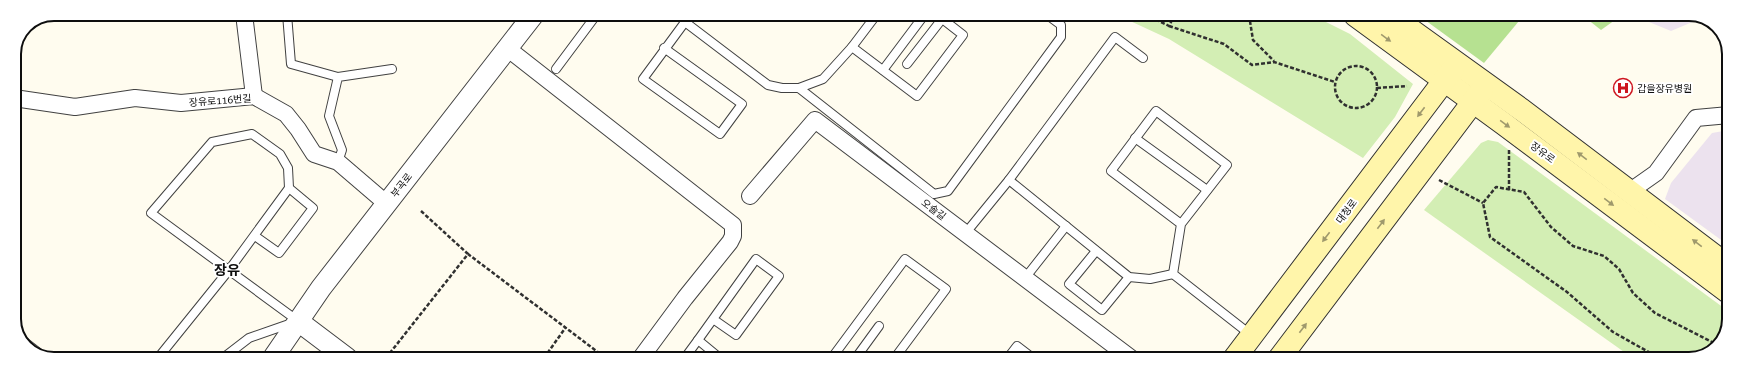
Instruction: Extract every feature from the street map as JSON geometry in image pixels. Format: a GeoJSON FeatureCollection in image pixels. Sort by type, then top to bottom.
{"type":"FeatureCollection","features":[{"type":"Feature","properties":{"kind":"main road","name":"장유로"},"geometry":{"type":"LineString","coordinates":[[1365,21],[1451,72],[1722,287]]}},
{"type":"Feature","properties":{"kind":"main road","name":"장유로"},"geometry":{"type":"LineString","coordinates":[[1396,21],[1451,72]]}},
{"type":"Feature","properties":{"kind":"main road","name":"대청로"},"geometry":{"type":"LineString","coordinates":[[1239,352],[1451,72]]}},
{"type":"Feature","properties":{"kind":"main road","name":"장유로"},"geometry":{"type":"LineString","coordinates":[[1479,93],[1629,192],[1722,262]]}},
{"type":"Feature","properties":{"kind":"main road"},"geometry":{"type":"LineString","coordinates":[[1284,352],[1479,93]]}},
{"type":"Feature","properties":{"kind":"street"},"geometry":{"type":"LineString","coordinates":[[245,21],[254,96]]}},
{"type":"Feature","properties":{"kind":"street","name":"부곡로"},"geometry":{"type":"LineString","coordinates":[[276,352],[387,204],[528,21]]}},
{"type":"Feature","properties":{"kind":"street"},"geometry":{"type":"LineString","coordinates":[[507,48],[733,224],[733,236],[730,242],[644,352]]}},
{"type":"Feature","properties":{"kind":"street","name":"장유로116번길"},"geometry":{"type":"LineString","coordinates":[[21,99],[75,107],[135,98],[181,103],[254,96],[286,114],[298,129],[314,154],[338,162],[387,204]]}},
{"type":"Feature","properties":{"kind":"street"},"geometry":{"type":"LineString","coordinates":[[1629,192],[1656,173],[1696,118],[1722,116]]}},
{"type":"Feature","properties":{"kind":"street","name":"오솔길"},"geometry":{"type":"LineString","coordinates":[[750,196],[815,120],[1123,352]]}},
{"type":"Feature","properties":{"kind":"street"},"geometry":{"type":"LineString","coordinates":[[298,321],[339,352]]}},
{"type":"Feature","properties":{"kind":"lane"},"geometry":{"type":"LineString","coordinates":[[287,21],[291,64],[338,77],[392,69]]}},
{"type":"Feature","properties":{"kind":"lane"},"geometry":{"type":"LineString","coordinates":[[556,68],[592,21]]}},
{"type":"Feature","properties":{"kind":"lane"},"geometry":{"type":"LineString","coordinates":[[664,48],[742,104],[720,134],[643,79],[682,21]]}},
{"type":"Feature","properties":{"kind":"lane"},"geometry":{"type":"LineString","coordinates":[[688,21],[768,85],[782,88],[799,88],[823,79],[852,47],[872,21]]}},
{"type":"Feature","properties":{"kind":"lane"},"geometry":{"type":"LineString","coordinates":[[883,70],[921,21]]}},
{"type":"Feature","properties":{"kind":"lane"},"geometry":{"type":"LineString","coordinates":[[907,64],[936,21]]}},
{"type":"Feature","properties":{"kind":"lane"},"geometry":{"type":"LineString","coordinates":[[852,47],[917,96],[963,35],[944,21]]}},
{"type":"Feature","properties":{"kind":"lane"},"geometry":{"type":"LineString","coordinates":[[799,88],[934,194],[948,192],[1061,37],[1062,25],[1056,21]]}},
{"type":"Feature","properties":{"kind":"lane"},"geometry":{"type":"LineString","coordinates":[[969,229],[1009,180],[1115,37],[1143,58]]}},
{"type":"Feature","properties":{"kind":"lane"},"geometry":{"type":"LineString","coordinates":[[338,77],[329,116],[342,150],[338,162]]}},
{"type":"Feature","properties":{"kind":"lane"},"geometry":{"type":"LineString","coordinates":[[1173,274],[1181,224],[1227,165],[1156,111],[1111,171],[1181,224]]}},
{"type":"Feature","properties":{"kind":"lane"},"geometry":{"type":"LineString","coordinates":[[163,352],[229,270],[289,188],[288,168],[280,154],[252,134],[212,142],[151,213],[229,270],[298,321]]}},
{"type":"Feature","properties":{"kind":"lane"},"geometry":{"type":"LineString","coordinates":[[1135,138],[1207,190]]}},
{"type":"Feature","properties":{"kind":"lane"},"geometry":{"type":"LineString","coordinates":[[1009,180],[1128,276],[1150,278],[1173,274],[1252,335]]}},
{"type":"Feature","properties":{"kind":"lane"},"geometry":{"type":"LineString","coordinates":[[255,236],[279,253],[313,208],[289,188]]}},
{"type":"Feature","properties":{"kind":"lane"},"geometry":{"type":"LineString","coordinates":[[1029,273],[1066,226]]}},
{"type":"Feature","properties":{"kind":"lane"},"geometry":{"type":"LineString","coordinates":[[1096,251],[1069,284],[1102,310],[1128,276]]}},
{"type":"Feature","properties":{"kind":"lane"},"geometry":{"type":"LineString","coordinates":[[836,352],[905,259],[946,289],[899,352]]}},
{"type":"Feature","properties":{"kind":"lane"},"geometry":{"type":"LineString","coordinates":[[689,352],[713,319],[756,260],[779,276],[736,335],[713,319]]}},
{"type":"Feature","properties":{"kind":"lane"},"geometry":{"type":"LineString","coordinates":[[231,352],[249,338],[298,321]]}},
{"type":"Feature","properties":{"kind":"lane"},"geometry":{"type":"LineString","coordinates":[[860,352],[879,326]]}},
{"type":"Feature","properties":{"kind":"lane"},"geometry":{"type":"LineString","coordinates":[[698,340],[713,352]]}},
{"type":"Feature","properties":{"kind":"lane"},"geometry":{"type":"LineString","coordinates":[[1012,352],[1017,346],[1025,352]]}},
{"type":"Feature","properties":{"kind":"path"},"geometry":{"type":"LineString","coordinates":[[1159,21],[1169,26],[1224,44],[1252,65],[1274,62],[1335,82]]}},
{"type":"Feature","properties":{"kind":"path"},"geometry":{"type":"LineString","coordinates":[[1169,26],[1172,21]]}},
{"type":"Feature","properties":{"kind":"path"},"geometry":{"type":"LineString","coordinates":[[1250,21],[1253,40],[1274,62]]}},
{"type":"Feature","properties":{"kind":"path"},"geometry":{"type":"LineString","coordinates":[[1355,66],[1362,67],[1373,75],[1377,88],[1371,101],[1359,108],[1352,108],[1340,102],[1334,89],[1335,82],[1342,70],[1355,66]]}},
{"type":"Feature","properties":{"kind":"path"},"geometry":{"type":"LineString","coordinates":[[1377,88],[1407,86]]}},
{"type":"Feature","properties":{"kind":"path"},"geometry":{"type":"LineString","coordinates":[[1509,145],[1509,190]]}},
{"type":"Feature","properties":{"kind":"path"},"geometry":{"type":"LineString","coordinates":[[1438,180],[1483,203]]}},
{"type":"Feature","properties":{"kind":"path"},"geometry":{"type":"LineString","coordinates":[[1483,203],[1496,187],[1524,192],[1551,227],[1573,246],[1604,256],[1618,269],[1633,293],[1655,313],[1712,342]]}},
{"type":"Feature","properties":{"kind":"path"},"geometry":{"type":"LineString","coordinates":[[1483,203],[1490,238],[1567,292],[1613,332],[1649,352]]}},
{"type":"Feature","properties":{"kind":"path"},"geometry":{"type":"LineString","coordinates":[[421,211],[468,254],[599,352]]}},
{"type":"Feature","properties":{"kind":"path"},"geometry":{"type":"LineString","coordinates":[[391,352],[468,254]]}},
{"type":"Feature","properties":{"kind":"path"},"geometry":{"type":"LineString","coordinates":[[548,352],[566,327]]}},
{"type":"Feature","properties":{"kind":"shaded area"},"geometry":{"type":"Polygon","coordinates":[[[1647,21],[1693,22],[1671,31],[1647,21]]]}},
{"type":"Feature","properties":{"kind":"shaded area"},"geometry":{"type":"Polygon","coordinates":[[[1722,131],[1722,241],[1665,199],[1671,183],[1712,133],[1722,131]]]}},
{"type":"Feature","properties":{"kind":"green space"},"geometry":{"type":"Polygon","coordinates":[[[1130,21],[1324,21],[1350,34],[1413,84],[1395,117],[1363,158],[1169,39],[1130,21]]]}},
{"type":"Feature","properties":{"kind":"green space"},"geometry":{"type":"Polygon","coordinates":[[[1426,21],[1519,21],[1484,63],[1426,21]]]}},
{"type":"Feature","properties":{"kind":"green space"},"geometry":{"type":"Polygon","coordinates":[[[1590,21],[1614,21],[1601,30],[1590,21]]]}},
{"type":"Feature","properties":{"kind":"green space"},"geometry":{"type":"Polygon","coordinates":[[[1488,140],[1498,142],[1722,307],[1721,325],[1718,335],[1714,341],[1704,349],[1693,352],[1624,352],[1424,210],[1481,143],[1488,140]]]}},
{"type":"Feature","properties":{"kind":"place","name":"갑을장유병원"},"geometry":{"type":"Point","coordinates":[1623,88]}},
{"type":"Feature","properties":{"kind":"district","name":"장유"},"geometry":{"type":"Point","coordinates":[227,270]}}]}
